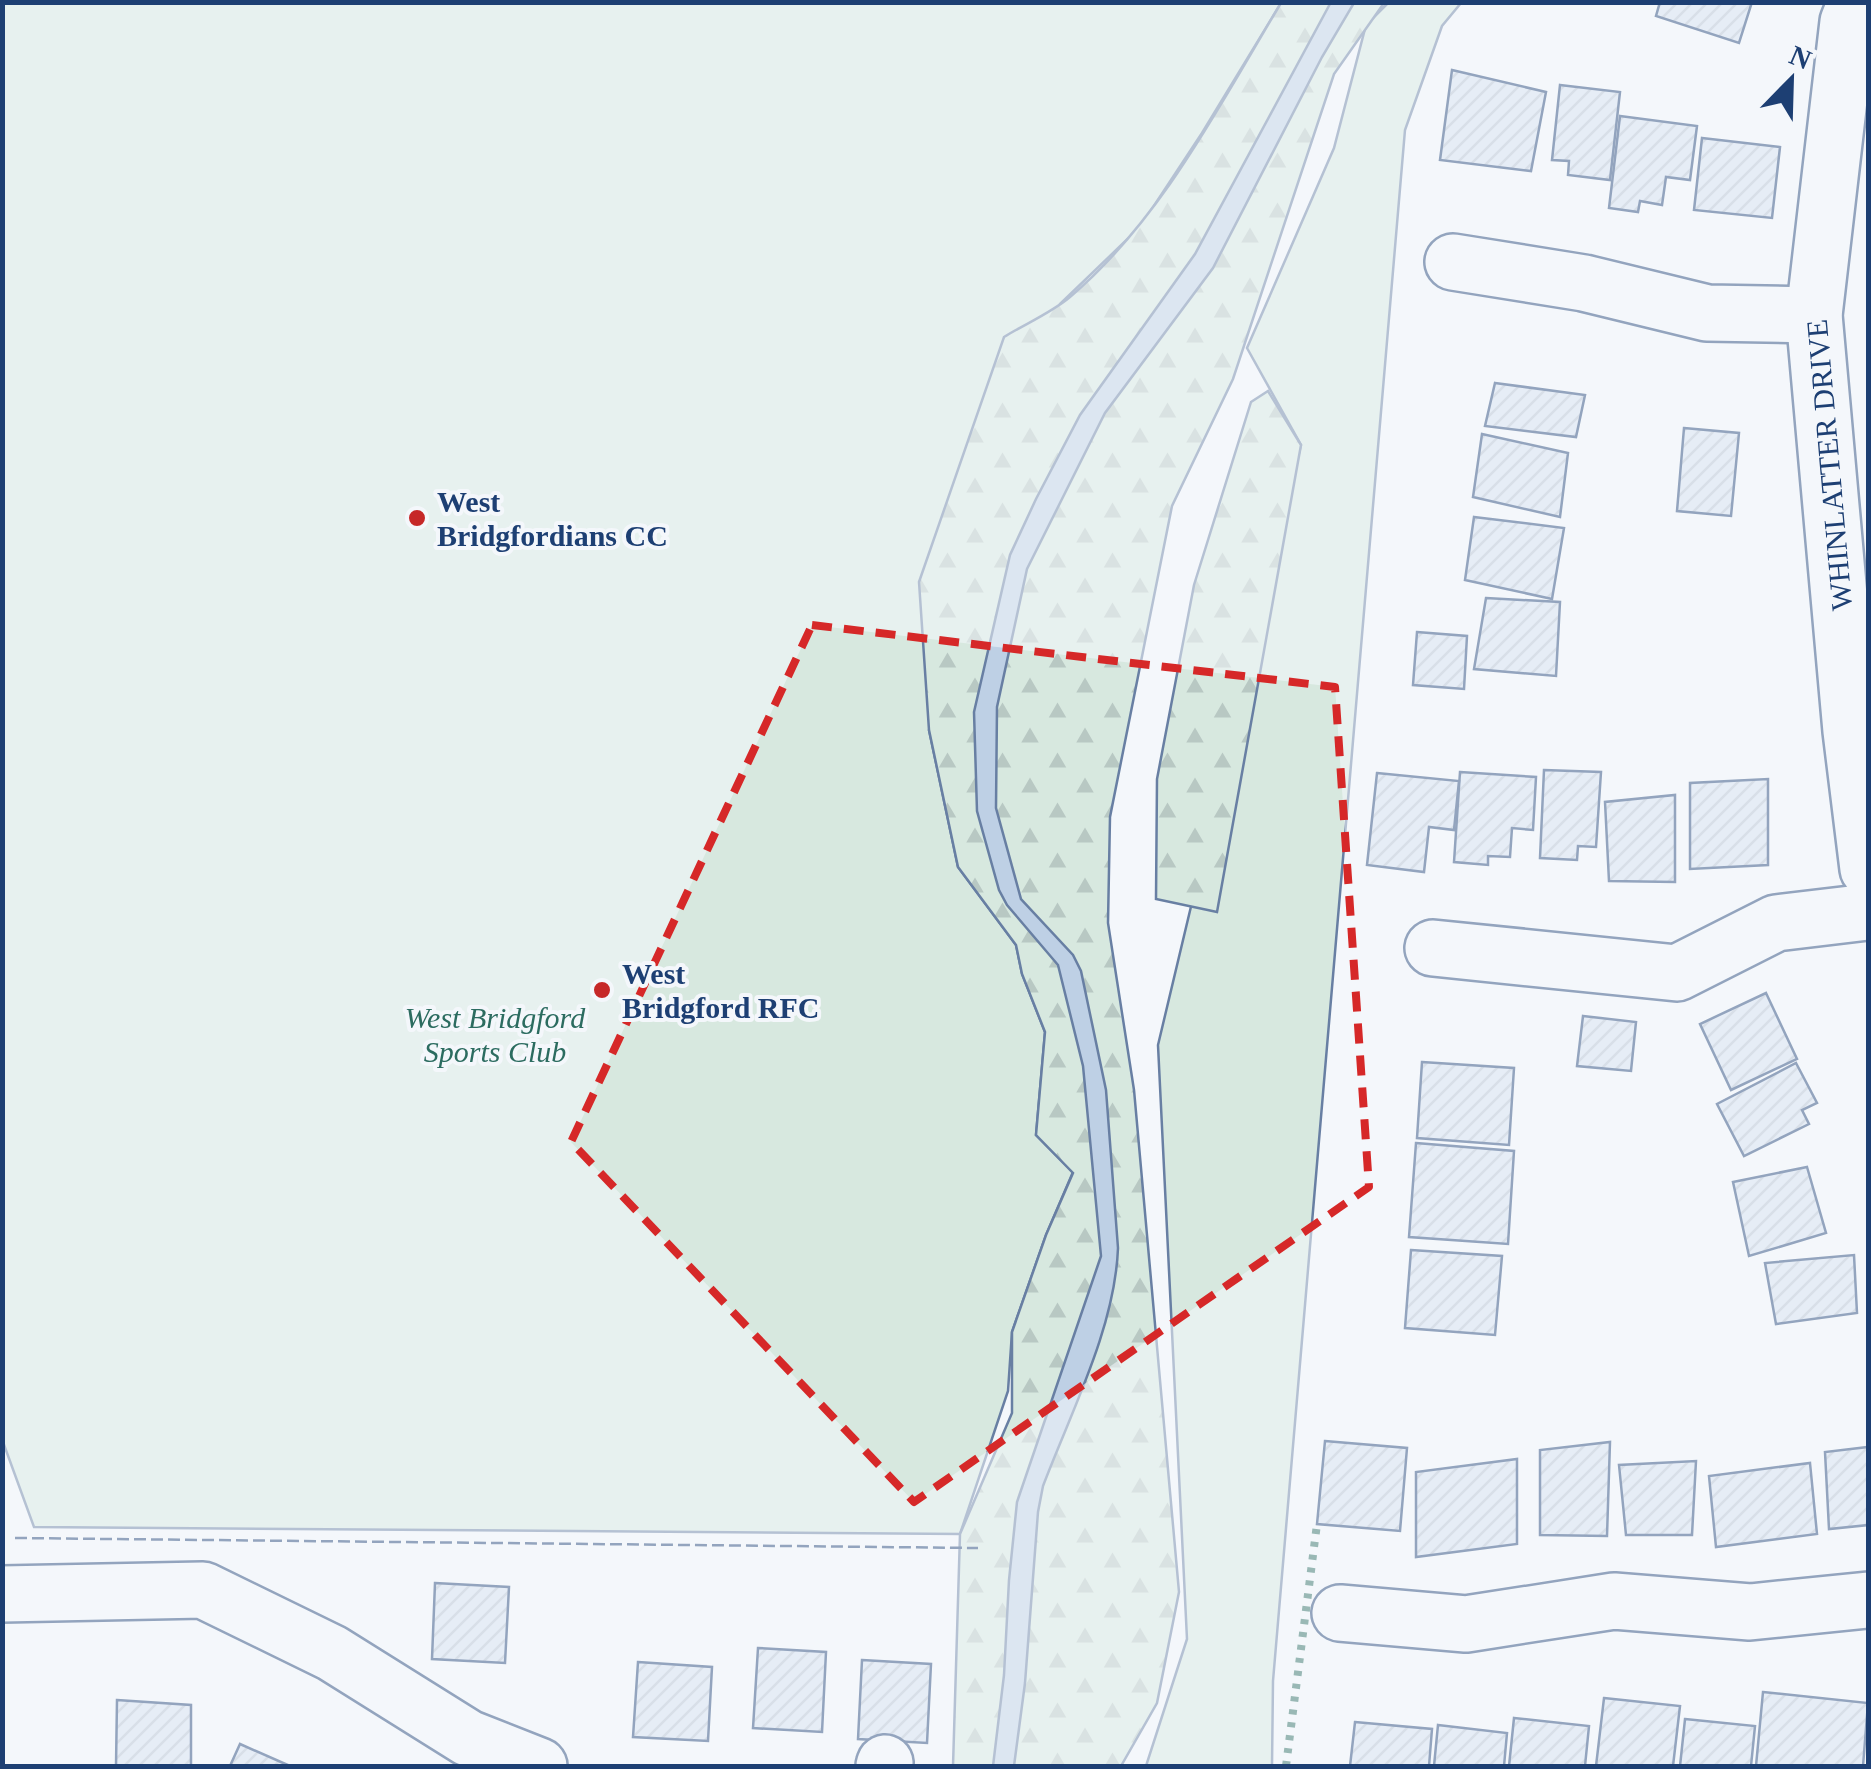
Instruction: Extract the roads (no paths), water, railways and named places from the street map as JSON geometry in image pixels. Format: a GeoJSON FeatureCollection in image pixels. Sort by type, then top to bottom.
{"type":"FeatureCollection","features":[{"type":"Feature","properties":{"kind":"street","name":"WHINLATTER DRIVE"},"geometry":{"type":"LineString","coordinates":[[1856,2],[1848,22],[1814,316],[1849,712],[1868,868]]}},
{"type":"Feature","properties":{"kind":"street"},"geometry":{"type":"LineString","coordinates":[[1453,262],[1584,283],[1707,313],[1814,316]]}},
{"type":"Feature","properties":{"kind":"street"},"geometry":{"type":"LineString","coordinates":[[1433,948],[1676,973],[1776,923],[1868,912]]}},
{"type":"Feature","properties":{"kind":"street"},"geometry":{"type":"LineString","coordinates":[[2,1594],[203,1590],[332,1653],[459,1752],[540,1766]]}},
{"type":"Feature","properties":{"kind":"street"},"geometry":{"type":"LineString","coordinates":[[1340,1613],[1466,1624],[1614,1601],[1750,1612],[1868,1600]]}},
{"type":"Feature","properties":{"kind":"water"},"geometry":{"type":"Polygon","coordinates":[[[1331,2],[1354,3],[1213,268],[1105,413],[1027,569],[997,707],[996,808],[1021,899],[1073,955],[1081,971],[1106,1090],[1118,1248],[1109,1309],[1100,1339],[1043,1486],[1014,1766],[993,1766],[1017,1502],[1101,1256],[1083,1066],[1058,965],[999,890],[977,811],[974,712],[1010,555],[1036,499],[1080,415],[1195,254],[1331,2]]]}},
{"type":"Feature","properties":{"kind":"place","name":"West Bridgfordians CC"},"geometry":{"type":"Point","coordinates":[417,518]}},
{"type":"Feature","properties":{"kind":"place","name":"West Bridgford RFC"},"geometry":{"type":"Point","coordinates":[602,990]}},
{"type":"Feature","properties":{"kind":"park label","name":"West Bridgford Sports Club"},"geometry":{"type":"Point","coordinates":[495,1034]}}]}
